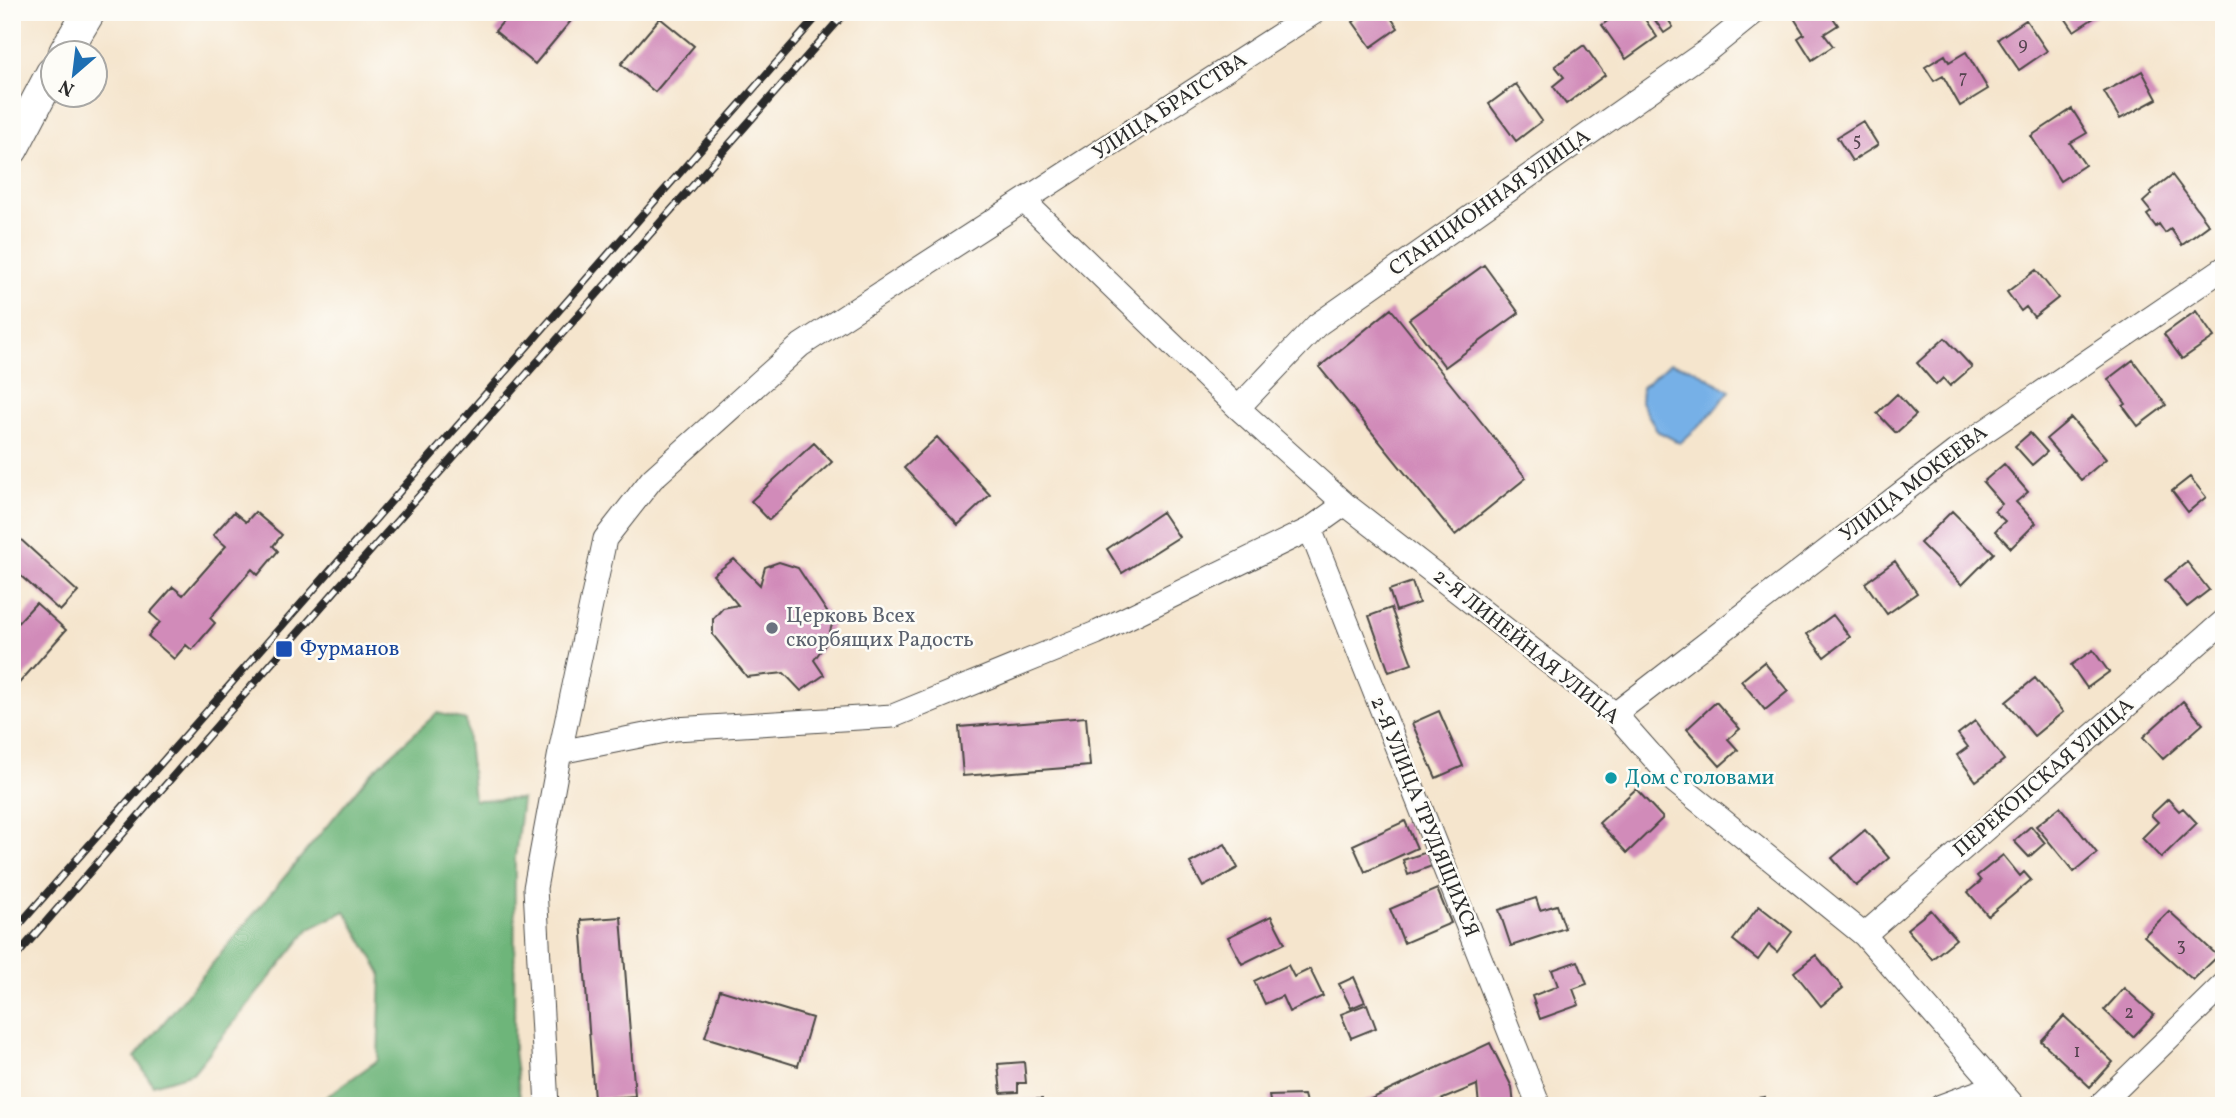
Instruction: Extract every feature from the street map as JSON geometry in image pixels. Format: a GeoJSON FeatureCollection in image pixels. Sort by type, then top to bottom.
{"type":"FeatureCollection","features":[{"type":"Feature","properties":{"kind":"main road"},"geometry":{"type":"LineString","coordinates":[[73,38],[89,12]]}},
{"type":"Feature","properties":{"kind":"main road"},"geometry":{"type":"LineString","coordinates":[[12,149],[38,100]]}},
{"type":"Feature","properties":{"kind":"street","name":"УЛИЦА БРАТСТВА"},"geometry":{"type":"LineString","coordinates":[[547,1106],[535,888],[560,752],[605,539],[652,479],[801,345],[1315,12]]}},
{"type":"Feature","properties":{"kind":"street","name":"СТАНЦИОННАЯ УЛИЦА"},"geometry":{"type":"LineString","coordinates":[[1238,408],[1317,326],[1708,50],[1755,12]]}},
{"type":"Feature","properties":{"kind":"street","name":"2-Я ЛИНЕЙНАЯ УЛИЦА"},"geometry":{"type":"LineString","coordinates":[[1024,201],[1238,408],[1345,504],[1615,714],[1674,781],[1864,935],[2014,1106]]}},
{"type":"Feature","properties":{"kind":"street","name":"УЛИЦА МОКЕЕВА"},"geometry":{"type":"LineString","coordinates":[[1615,714],[1956,451],[2224,268]]}},
{"type":"Feature","properties":{"kind":"street"},"geometry":{"type":"LineString","coordinates":[[560,752],[675,729],[893,716],[1096,633],[1310,529],[1345,504]]}},
{"type":"Feature","properties":{"kind":"street","name":"2-Я УЛИЦА ТРУДЯЩИХСЯ"},"geometry":{"type":"LineString","coordinates":[[1310,529],[1539,1106]]}},
{"type":"Feature","properties":{"kind":"street","name":"ПЕРЕКОПСКАЯ УЛИЦА"},"geometry":{"type":"LineString","coordinates":[[1864,935],[2224,621]]}},
{"type":"Feature","properties":{"kind":"street"},"geometry":{"type":"LineString","coordinates":[[2099,1106],[2224,984]]}},
{"type":"Feature","properties":{"kind":"street"},"geometry":{"type":"LineString","coordinates":[[1941,1106],[1995,1086]]}},
{"type":"Feature","properties":{"kind":"green space"},"geometry":{"type":"Polygon","coordinates":[[[437,713],[466,720],[474,800],[522,799],[515,858],[514,1051],[521,1106],[304,1106],[319,1102],[378,1060],[381,973],[345,911],[309,929],[193,1073],[153,1085],[135,1057],[370,774],[437,713]]]}},
{"type":"Feature","properties":{"kind":"water"},"geometry":{"type":"Polygon","coordinates":[[[1670,363],[1693,369],[1730,391],[1705,421],[1680,443],[1657,431],[1641,402],[1642,387],[1670,363]]]}},
{"type":"Feature","properties":{"kind":"building"},"geometry":{"type":"Polygon","coordinates":[[[511,12],[571,12],[575,16],[535,64],[495,31],[511,12]]]}},
{"type":"Feature","properties":{"kind":"building"},"geometry":{"type":"Polygon","coordinates":[[[1366,12],[1387,12],[1398,28],[1371,47],[1353,22],[1366,12]]]}},
{"type":"Feature","properties":{"kind":"building"},"geometry":{"type":"Polygon","coordinates":[[[1620,12],[1640,12],[1657,37],[1626,59],[1602,25],[1620,12]]]}},
{"type":"Feature","properties":{"kind":"building"},"geometry":{"type":"Polygon","coordinates":[[[1663,12],[1673,27],[1664,33],[1652,16],[1663,12]]]}},
{"type":"Feature","properties":{"kind":"building"},"geometry":{"type":"Polygon","coordinates":[[[1803,12],[1829,12],[1838,25],[1824,34],[1833,46],[1812,60],[1798,38],[1804,34],[1794,18],[1803,12]]]}},
{"type":"Feature","properties":{"kind":"building"},"geometry":{"type":"Polygon","coordinates":[[[2061,12],[2103,12],[2074,31],[2061,12]]]}},
{"type":"Feature","properties":{"kind":"building"},"geometry":{"type":"Polygon","coordinates":[[[660,18],[694,46],[655,92],[621,64],[660,18]]]}},
{"type":"Feature","properties":{"kind":"building"},"geometry":{"type":"Polygon","coordinates":[[[2026,20],[2047,51],[2019,70],[1998,39],[2026,20]]]}},
{"type":"Feature","properties":{"kind":"building"},"geometry":{"type":"Polygon","coordinates":[[[1584,45],[1605,75],[1566,104],[1553,86],[1564,77],[1555,66],[1584,45]]]}},
{"type":"Feature","properties":{"kind":"building"},"geometry":{"type":"Polygon","coordinates":[[[1966,52],[1988,89],[1960,106],[1943,76],[1934,81],[1925,67],[1945,55],[1949,62],[1966,52]]]}},
{"type":"Feature","properties":{"kind":"building"},"geometry":{"type":"Polygon","coordinates":[[[2142,71],[2157,99],[2120,119],[2104,92],[2142,71]]]}},
{"type":"Feature","properties":{"kind":"building"},"geometry":{"type":"Polygon","coordinates":[[[1516,84],[1542,121],[1516,141],[1489,104],[1516,84]]]}},
{"type":"Feature","properties":{"kind":"building"},"geometry":{"type":"Polygon","coordinates":[[[2072,109],[2087,133],[2070,143],[2085,165],[2060,181],[2031,136],[2072,109]]]}},
{"type":"Feature","properties":{"kind":"building"},"geometry":{"type":"Polygon","coordinates":[[[1863,121],[1878,145],[1852,161],[1837,137],[1863,121]]]}},
{"type":"Feature","properties":{"kind":"building"},"geometry":{"type":"Polygon","coordinates":[[[2172,175],[2209,225],[2182,245],[2171,229],[2165,233],[2159,224],[2156,227],[2147,215],[2151,212],[2143,202],[2152,194],[2150,192],[2172,175]]]}},
{"type":"Feature","properties":{"kind":"building"},"geometry":{"type":"Polygon","coordinates":[[[1484,265],[1519,313],[1445,367],[1409,319],[1484,265]]]}},
{"type":"Feature","properties":{"kind":"building"},"geometry":{"type":"Polygon","coordinates":[[[2036,270],[2058,298],[2034,317],[2026,307],[2021,311],[2007,292],[2036,270]]]}},
{"type":"Feature","properties":{"kind":"building"},"geometry":{"type":"Polygon","coordinates":[[[1391,309],[1526,478],[1455,535],[1319,367],[1391,309]]]}},
{"type":"Feature","properties":{"kind":"building"},"geometry":{"type":"Polygon","coordinates":[[[2196,311],[2214,337],[2182,359],[2164,334],[2196,311]]]}},
{"type":"Feature","properties":{"kind":"building"},"geometry":{"type":"Polygon","coordinates":[[[1945,338],[1972,367],[1950,386],[1943,378],[1936,385],[1917,363],[1945,338]]]}},
{"type":"Feature","properties":{"kind":"building"},"geometry":{"type":"Polygon","coordinates":[[[2133,360],[2166,405],[2138,426],[2108,379],[2133,360]]]}},
{"type":"Feature","properties":{"kind":"building"},"geometry":{"type":"Polygon","coordinates":[[[1897,394],[1916,415],[1896,433],[1877,413],[1897,394]]]}},
{"type":"Feature","properties":{"kind":"building"},"geometry":{"type":"Polygon","coordinates":[[[2071,418],[2106,459],[2081,480],[2046,439],[2071,418]]]}},
{"type":"Feature","properties":{"kind":"building"},"geometry":{"type":"Polygon","coordinates":[[[2030,433],[2047,452],[2032,465],[2015,446],[2030,433]]]}},
{"type":"Feature","properties":{"kind":"building"},"geometry":{"type":"Polygon","coordinates":[[[937,437],[990,495],[958,525],[904,468],[937,437]]]}},
{"type":"Feature","properties":{"kind":"building"},"geometry":{"type":"Polygon","coordinates":[[[814,443],[832,462],[769,520],[751,501],[814,443]]]}},
{"type":"Feature","properties":{"kind":"building"},"geometry":{"type":"Polygon","coordinates":[[[2004,464],[2028,492],[2016,502],[2036,523],[2011,548],[1995,531],[2005,521],[1994,511],[2002,504],[1983,482],[2004,464]]]}},
{"type":"Feature","properties":{"kind":"building"},"geometry":{"type":"Polygon","coordinates":[[[2190,477],[2206,497],[2188,512],[2172,491],[2190,477]]]}},
{"type":"Feature","properties":{"kind":"building"},"geometry":{"type":"Polygon","coordinates":[[[1952,511],[1994,553],[1962,585],[1920,543],[1952,511]]]}},
{"type":"Feature","properties":{"kind":"building"},"geometry":{"type":"Polygon","coordinates":[[[234,512],[246,522],[255,512],[282,535],[273,546],[278,551],[258,575],[252,569],[210,618],[215,623],[192,650],[186,645],[174,659],[148,636],[160,622],[150,613],[173,587],[183,595],[226,546],[213,535],[234,512]]]}},
{"type":"Feature","properties":{"kind":"building"},"geometry":{"type":"Polygon","coordinates":[[[1162,512],[1179,537],[1122,573],[1107,549],[1162,512]]]}},
{"type":"Feature","properties":{"kind":"building"},"geometry":{"type":"Polygon","coordinates":[[[18,537],[78,592],[60,611],[12,568],[12,543],[18,537]]]}},
{"type":"Feature","properties":{"kind":"building","name":"Церковь Всех скорбящих Радость"},"geometry":{"type":"Polygon","coordinates":[[[734,559],[760,585],[765,567],[779,562],[798,568],[833,621],[827,642],[814,660],[824,675],[801,691],[784,673],[747,677],[713,635],[713,619],[723,608],[738,605],[713,575],[734,559]]]}},
{"type":"Feature","properties":{"kind":"building"},"geometry":{"type":"Polygon","coordinates":[[[1895,561],[1917,593],[1887,614],[1865,583],[1895,561]]]}},
{"type":"Feature","properties":{"kind":"building"},"geometry":{"type":"Polygon","coordinates":[[[2187,562],[2209,590],[2187,607],[2165,580],[2187,562]]]}},
{"type":"Feature","properties":{"kind":"building"},"geometry":{"type":"Polygon","coordinates":[[[1412,582],[1419,603],[1396,611],[1389,590],[1412,582]]]}},
{"type":"Feature","properties":{"kind":"building"},"geometry":{"type":"Polygon","coordinates":[[[36,603],[66,630],[14,689],[12,629],[36,603]]]}},
{"type":"Feature","properties":{"kind":"building"},"geometry":{"type":"Polygon","coordinates":[[[1391,608],[1412,664],[1389,672],[1369,616],[1391,608]]]}},
{"type":"Feature","properties":{"kind":"building"},"geometry":{"type":"Polygon","coordinates":[[[1833,615],[1850,637],[1824,657],[1807,634],[1833,615]]]}},
{"type":"Feature","properties":{"kind":"building"},"geometry":{"type":"Polygon","coordinates":[[[2093,650],[2109,672],[2087,688],[2071,665],[2093,650]]]}},
{"type":"Feature","properties":{"kind":"building"},"geometry":{"type":"Polygon","coordinates":[[[1764,662],[1788,691],[1765,710],[1741,681],[1764,662]]]}},
{"type":"Feature","properties":{"kind":"building"},"geometry":{"type":"Polygon","coordinates":[[[2035,678],[2063,712],[2034,736],[2006,702],[2035,678]]]}},
{"type":"Feature","properties":{"kind":"building"},"geometry":{"type":"Polygon","coordinates":[[[2183,701],[2203,724],[2163,759],[2143,737],[2183,701]]]}},
{"type":"Feature","properties":{"kind":"building"},"geometry":{"type":"Polygon","coordinates":[[[1716,702],[1740,729],[1728,739],[1738,750],[1720,766],[1687,729],[1716,702]]]}},
{"type":"Feature","properties":{"kind":"building"},"geometry":{"type":"Polygon","coordinates":[[[1439,711],[1463,766],[1436,778],[1412,723],[1439,711]]]}},
{"type":"Feature","properties":{"kind":"building"},"geometry":{"type":"Polygon","coordinates":[[[1086,717],[1090,766],[963,776],[959,727],[1086,717]]]}},
{"type":"Feature","properties":{"kind":"building"},"geometry":{"type":"Polygon","coordinates":[[[1975,721],[2004,760],[1976,781],[1957,755],[1968,747],[1958,734],[1975,721]]]}},
{"type":"Feature","properties":{"kind":"building"},"geometry":{"type":"Polygon","coordinates":[[[1636,789],[1663,818],[1627,853],[1599,823],[1636,789]]]}},
{"type":"Feature","properties":{"kind":"building"},"geometry":{"type":"Polygon","coordinates":[[[2168,799],[2179,811],[2183,808],[2197,823],[2161,858],[2142,838],[2158,822],[2151,815],[2168,799]]]}},
{"type":"Feature","properties":{"kind":"building"},"geometry":{"type":"Polygon","coordinates":[[[2060,807],[2097,853],[2074,872],[2036,826],[2060,807]]]}},
{"type":"Feature","properties":{"kind":"building"},"geometry":{"type":"Polygon","coordinates":[[[1405,821],[1417,848],[1365,872],[1353,845],[1405,821]]]}},
{"type":"Feature","properties":{"kind":"building"},"geometry":{"type":"Polygon","coordinates":[[[2031,826],[2045,843],[2029,857],[2014,841],[2031,826]]]}},
{"type":"Feature","properties":{"kind":"building"},"geometry":{"type":"Polygon","coordinates":[[[1865,830],[1889,858],[1856,886],[1832,858],[1865,830]]]}},
{"type":"Feature","properties":{"kind":"building"},"geometry":{"type":"Polygon","coordinates":[[[1225,844],[1238,868],[1203,887],[1190,863],[1225,844]]]}},
{"type":"Feature","properties":{"kind":"building"},"geometry":{"type":"Polygon","coordinates":[[[1427,852],[1432,866],[1408,875],[1403,860],[1427,852]]]}},
{"type":"Feature","properties":{"kind":"building"},"geometry":{"type":"Polygon","coordinates":[[[2003,855],[2020,876],[2024,872],[2031,880],[1988,916],[1968,892],[1981,881],[1977,876],[2003,855]]]}},
{"type":"Feature","properties":{"kind":"building"},"geometry":{"type":"Polygon","coordinates":[[[1437,889],[1451,923],[1404,943],[1390,909],[1437,889]]]}},
{"type":"Feature","properties":{"kind":"building"},"geometry":{"type":"Polygon","coordinates":[[[1536,898],[1540,910],[1557,905],[1565,928],[1511,946],[1499,910],[1536,898]]]}},
{"type":"Feature","properties":{"kind":"building"},"geometry":{"type":"Polygon","coordinates":[[[1759,906],[1792,932],[1777,952],[1769,945],[1758,960],[1733,940],[1759,906]]]}},
{"type":"Feature","properties":{"kind":"building"},"geometry":{"type":"Polygon","coordinates":[[[1931,910],[1956,939],[1932,959],[1907,929],[1931,910]]]}},
{"type":"Feature","properties":{"kind":"building"},"geometry":{"type":"Polygon","coordinates":[[[2169,911],[2218,956],[2193,980],[2144,936],[2169,911]]]}},
{"type":"Feature","properties":{"kind":"building"},"geometry":{"type":"Polygon","coordinates":[[[1271,916],[1285,943],[1242,964],[1228,937],[1271,916]]]}},
{"type":"Feature","properties":{"kind":"building"},"geometry":{"type":"Polygon","coordinates":[[[621,917],[635,1096],[594,1099],[581,920],[621,917]]]}},
{"type":"Feature","properties":{"kind":"building"},"geometry":{"type":"Polygon","coordinates":[[[1816,955],[1843,988],[1821,1006],[1794,972],[1816,955]]]}},
{"type":"Feature","properties":{"kind":"building"},"geometry":{"type":"Polygon","coordinates":[[[1578,961],[1587,984],[1573,989],[1579,1005],[1540,1019],[1532,996],[1558,986],[1552,970],[1578,961]]]}},
{"type":"Feature","properties":{"kind":"building"},"geometry":{"type":"Polygon","coordinates":[[[1288,965],[1294,977],[1310,969],[1323,996],[1289,1012],[1282,996],[1265,1004],[1254,981],[1288,965]]]}},
{"type":"Feature","properties":{"kind":"building"},"geometry":{"type":"Polygon","coordinates":[[[1354,977],[1365,1002],[1351,1008],[1339,984],[1354,977]]]}},
{"type":"Feature","properties":{"kind":"building"},"geometry":{"type":"Polygon","coordinates":[[[2124,988],[2154,1015],[2133,1037],[2104,1010],[2124,988]]]}},
{"type":"Feature","properties":{"kind":"building"},"geometry":{"type":"Polygon","coordinates":[[[720,990],[812,1018],[798,1066],[705,1037],[720,990]]]}},
{"type":"Feature","properties":{"kind":"building"},"geometry":{"type":"Polygon","coordinates":[[[1367,1004],[1376,1028],[1351,1038],[1341,1014],[1367,1004]]]}},
{"type":"Feature","properties":{"kind":"building"},"geometry":{"type":"Polygon","coordinates":[[[2064,1016],[2113,1062],[2090,1087],[2041,1041],[2064,1016]]]}},
{"type":"Feature","properties":{"kind":"building"},"geometry":{"type":"Polygon","coordinates":[[[1490,1043],[1512,1087],[1514,1106],[1479,1106],[1477,1085],[1426,1106],[1356,1106],[1490,1043]]]}},
{"type":"Feature","properties":{"kind":"building"},"geometry":{"type":"Polygon","coordinates":[[[1024,1062],[1026,1083],[1018,1083],[1018,1092],[1001,1093],[998,1064],[1024,1062]]]}},
{"type":"Feature","properties":{"kind":"building"},"geometry":{"type":"Polygon","coordinates":[[[1304,1095],[1307,1106],[1271,1106],[1269,1096],[1304,1095]]]}},
{"type":"Feature","properties":{"kind":"building"},"geometry":{"type":"Polygon","coordinates":[[[1765,1097],[1766,1106],[1744,1106],[1743,1100],[1765,1097]]]}},
{"type":"Feature","properties":{"kind":"building"},"geometry":{"type":"Polygon","coordinates":[[[1042,1099],[1042,1106],[1018,1106],[1017,1100],[1042,1099]]]}},
{"type":"Feature","properties":{"kind":"railway"},"geometry":{"type":"LineString","coordinates":[[12,933],[821,12]]}},
{"type":"Feature","properties":{"kind":"railway"},"geometry":{"type":"LineString","coordinates":[[12,961],[846,12]]}},
{"type":"Feature","properties":{"kind":"place","name":"Церковь Всех скорбящих Радость"},"geometry":{"type":"Point","coordinates":[772,628]}},
{"type":"Feature","properties":{"kind":"place","name":"Фурманов"},"geometry":{"type":"Point","coordinates":[284,649]}},
{"type":"Feature","properties":{"kind":"place","name":"Дом с головами"},"geometry":{"type":"Point","coordinates":[1611,778]}}]}
